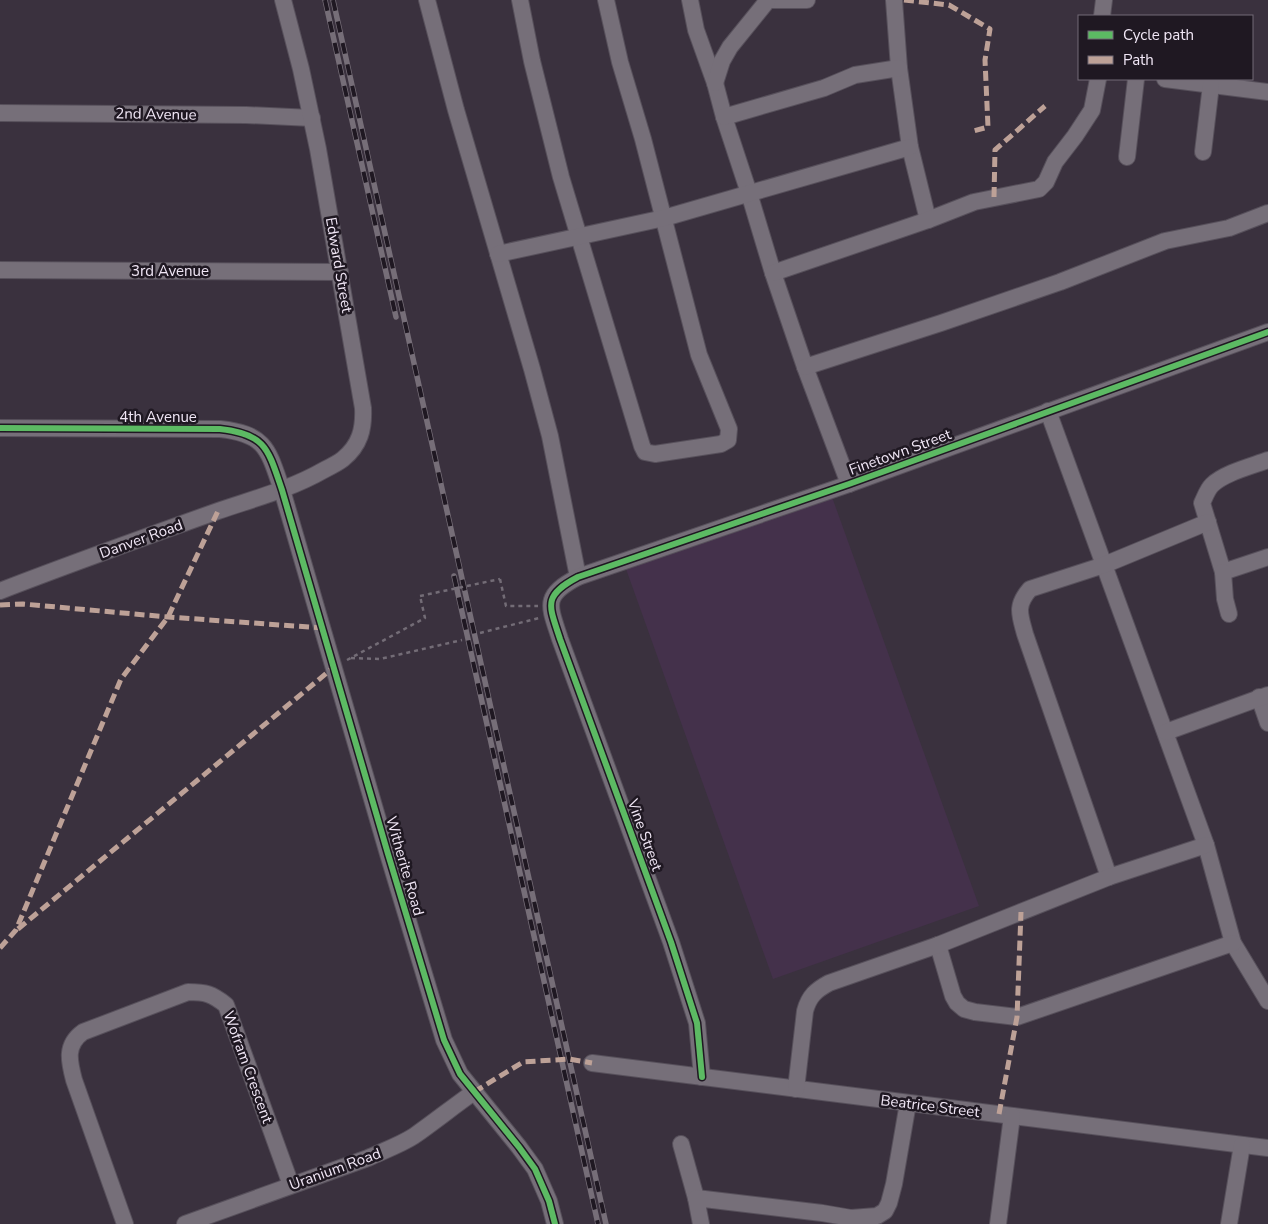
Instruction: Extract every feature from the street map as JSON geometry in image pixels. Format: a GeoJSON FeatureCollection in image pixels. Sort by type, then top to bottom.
{"type":"FeatureCollection","features":[{"type":"Feature","properties":{"kind":"street","name":"Edward Street"},"geometry":{"type":"LineString","coordinates":[[282,490],[316,475],[342,460],[356,445],[363,429],[362,408],[340,272],[312,118],[283,0]]}},
{"type":"Feature","properties":{"kind":"street"},"geometry":{"type":"LineString","coordinates":[[428,0],[456,110],[550,436],[578,577]]}},
{"type":"Feature","properties":{"kind":"street"},"geometry":{"type":"LineString","coordinates":[[520,0],[532,61],[561,177],[642,446],[645,452],[655,454],[721,444],[728,440],[729,429],[699,355],[664,218],[620,62],[606,0]]}},
{"type":"Feature","properties":{"kind":"street"},"geometry":{"type":"LineString","coordinates":[[690,0],[696,30],[715,83],[773,273],[805,367],[849,484]]}},
{"type":"Feature","properties":{"kind":"street"},"geometry":{"type":"LineString","coordinates":[[715,83],[722,61],[730,47],[768,0],[807,0]]}},
{"type":"Feature","properties":{"kind":"street"},"geometry":{"type":"LineString","coordinates":[[894,0],[899,68],[910,147],[928,220]]}},
{"type":"Feature","properties":{"kind":"street"},"geometry":{"type":"LineString","coordinates":[[1102,15],[1104,0]]}},
{"type":"Feature","properties":{"kind":"street"},"geometry":{"type":"LineString","coordinates":[[724,117],[824,88],[855,75],[899,68]]}},
{"type":"Feature","properties":{"kind":"street"},"geometry":{"type":"LineString","coordinates":[[773,273],[928,220],[974,202],[1039,189],[1046,182],[1055,162],[1092,110],[1098,80]]}},
{"type":"Feature","properties":{"kind":"street"},"geometry":{"type":"LineString","coordinates":[[1127,157],[1136,80]]}},
{"type":"Feature","properties":{"kind":"street"},"geometry":{"type":"LineString","coordinates":[[1173,80],[1268,92]]}},
{"type":"Feature","properties":{"kind":"street"},"geometry":{"type":"LineString","coordinates":[[1203,152],[1211,85]]}},
{"type":"Feature","properties":{"kind":"street","name":"2nd Avenue"},"geometry":{"type":"LineString","coordinates":[[0,113],[246,115],[312,118]]}},
{"type":"Feature","properties":{"kind":"street"},"geometry":{"type":"LineString","coordinates":[[498,254],[664,218],[910,147]]}},
{"type":"Feature","properties":{"kind":"street"},"geometry":{"type":"LineString","coordinates":[[805,367],[942,323],[1060,282],[1165,241],[1229,228],[1268,213]]}},
{"type":"Feature","properties":{"kind":"street","name":"3rd Avenue"},"geometry":{"type":"LineString","coordinates":[[0,270],[340,272]]}},
{"type":"Feature","properties":{"kind":"street","name":"Finetown Street"},"geometry":{"type":"LineString","coordinates":[[551,610],[553,596],[557,591],[578,577],[849,484],[1268,332]]}},
{"type":"Feature","properties":{"kind":"street"},"geometry":{"type":"LineString","coordinates":[[1048,411],[1206,845],[1233,943],[1268,1001]]}},
{"type":"Feature","properties":{"kind":"street","name":"4th Avenue"},"geometry":{"type":"LineString","coordinates":[[0,428],[220,429],[236,431],[251,436],[266,449],[282,490]]}},
{"type":"Feature","properties":{"kind":"street"},"geometry":{"type":"LineString","coordinates":[[1229,614],[1225,599],[1223,572],[1202,503],[1212,485],[1220,479],[1268,460]]}},
{"type":"Feature","properties":{"kind":"street","name":"Danver Road"},"geometry":{"type":"LineString","coordinates":[[0,591],[218,511],[282,490]]}},
{"type":"Feature","properties":{"kind":"street","name":"Witherite Road"},"geometry":{"type":"LineString","coordinates":[[282,490],[444,1040],[460,1074],[519,1147],[534,1169],[549,1201],[555,1224]]}},
{"type":"Feature","properties":{"kind":"street"},"geometry":{"type":"LineString","coordinates":[[1109,877],[1020,616],[1020,606],[1023,597],[1030,589],[1104,565],[1208,522]]}},
{"type":"Feature","properties":{"kind":"street"},"geometry":{"type":"LineString","coordinates":[[1223,572],[1268,557]]}},
{"type":"Feature","properties":{"kind":"street","name":"Vine Street"},"geometry":{"type":"LineString","coordinates":[[551,610],[671,942],[697,1024],[702,1077]]}},
{"type":"Feature","properties":{"kind":"street"},"geometry":{"type":"LineString","coordinates":[[1166,732],[1263,696],[1268,723]]}},
{"type":"Feature","properties":{"kind":"street"},"geometry":{"type":"LineString","coordinates":[[796,1089],[805,1011],[808,1000],[817,990],[829,983],[938,945],[1109,877],[1206,845]]}},
{"type":"Feature","properties":{"kind":"street"},"geometry":{"type":"LineString","coordinates":[[938,945],[953,996],[957,1003],[975,1012],[1017,1017],[1233,943]]}},
{"type":"Feature","properties":{"kind":"street","name":"Wofram Crescent"},"geometry":{"type":"LineString","coordinates":[[125,1224],[74,1080],[69,1053],[75,1038],[83,1032],[188,992],[204,992],[226,1005],[291,1185]]}},
{"type":"Feature","properties":{"kind":"street","name":"Beatrice Street"},"geometry":{"type":"LineString","coordinates":[[592,1063],[1268,1148]]}},
{"type":"Feature","properties":{"kind":"street","name":"Uranium Road"},"geometry":{"type":"LineString","coordinates":[[185,1224],[368,1158],[413,1137],[474,1092]]}},
{"type":"Feature","properties":{"kind":"street"},"geometry":{"type":"LineString","coordinates":[[696,1198],[851,1218],[877,1216],[885,1211],[890,1203],[908,1103]]}},
{"type":"Feature","properties":{"kind":"street"},"geometry":{"type":"LineString","coordinates":[[998,1224],[1012,1116]]}},
{"type":"Feature","properties":{"kind":"street"},"geometry":{"type":"LineString","coordinates":[[681,1144],[701,1224]]}},
{"type":"Feature","properties":{"kind":"street"},"geometry":{"type":"LineString","coordinates":[[1229,1224],[1242,1145]]}},
{"type":"Feature","properties":{"kind":"path"},"geometry":{"type":"LineString","coordinates":[[334,666],[425,618],[420,596],[500,579],[506,606],[551,610]]}},
{"type":"Feature","properties":{"kind":"path"},"geometry":{"type":"LineString","coordinates":[[480,632],[551,610]]}},
{"type":"Feature","properties":{"kind":"path"},"geometry":{"type":"LineString","coordinates":[[350,658],[380,659],[462,640]]}},
{"type":"Feature","properties":{"kind":"shaded area"},"geometry":{"type":"Polygon","coordinates":[[[832,497],[979,906],[773,979],[626,569],[832,497]]]}},
{"type":"Feature","properties":{"kind":"railway"},"geometry":{"type":"LineString","coordinates":[[325,0],[396,317]]}},
{"type":"Feature","properties":{"kind":"railway"},"geometry":{"type":"LineString","coordinates":[[333,0],[606,1224]]}},
{"type":"Feature","properties":{"kind":"railway"},"geometry":{"type":"LineString","coordinates":[[454,576],[598,1224]]}},
{"type":"Feature","properties":{"kind":"marked path"},"geometry":{"type":"LineString","coordinates":[[904,0],[949,5],[990,29],[985,60],[988,127],[973,131]]}},
{"type":"Feature","properties":{"kind":"marked path"},"geometry":{"type":"LineString","coordinates":[[994,197],[995,150],[1045,106]]}},
{"type":"Feature","properties":{"kind":"marked path"},"geometry":{"type":"LineString","coordinates":[[0,948],[16,930],[121,679],[168,617],[218,511]]}},
{"type":"Feature","properties":{"kind":"marked path"},"geometry":{"type":"LineString","coordinates":[[0,605],[23,604],[323,628]]}},
{"type":"Feature","properties":{"kind":"marked path"},"geometry":{"type":"LineString","coordinates":[[18,929],[334,667]]}},
{"type":"Feature","properties":{"kind":"marked path"},"geometry":{"type":"LineString","coordinates":[[999,1114],[1017,1017],[1021,912]]}},
{"type":"Feature","properties":{"kind":"marked path"},"geometry":{"type":"LineString","coordinates":[[474,1092],[523,1062],[569,1059],[592,1063]]}},
{"type":"Feature","properties":{"kind":"cycle path"},"geometry":{"type":"LineString","coordinates":[[702,1077],[697,1023],[671,942],[553,618],[551,602],[558,590],[578,577],[849,484],[1268,332]]}},
{"type":"Feature","properties":{"kind":"cycle path"},"geometry":{"type":"LineString","coordinates":[[0,428],[220,429],[247,435],[263,446],[273,464],[282,490],[444,1040],[460,1074],[535,1169],[549,1201],[555,1224]]}}]}
